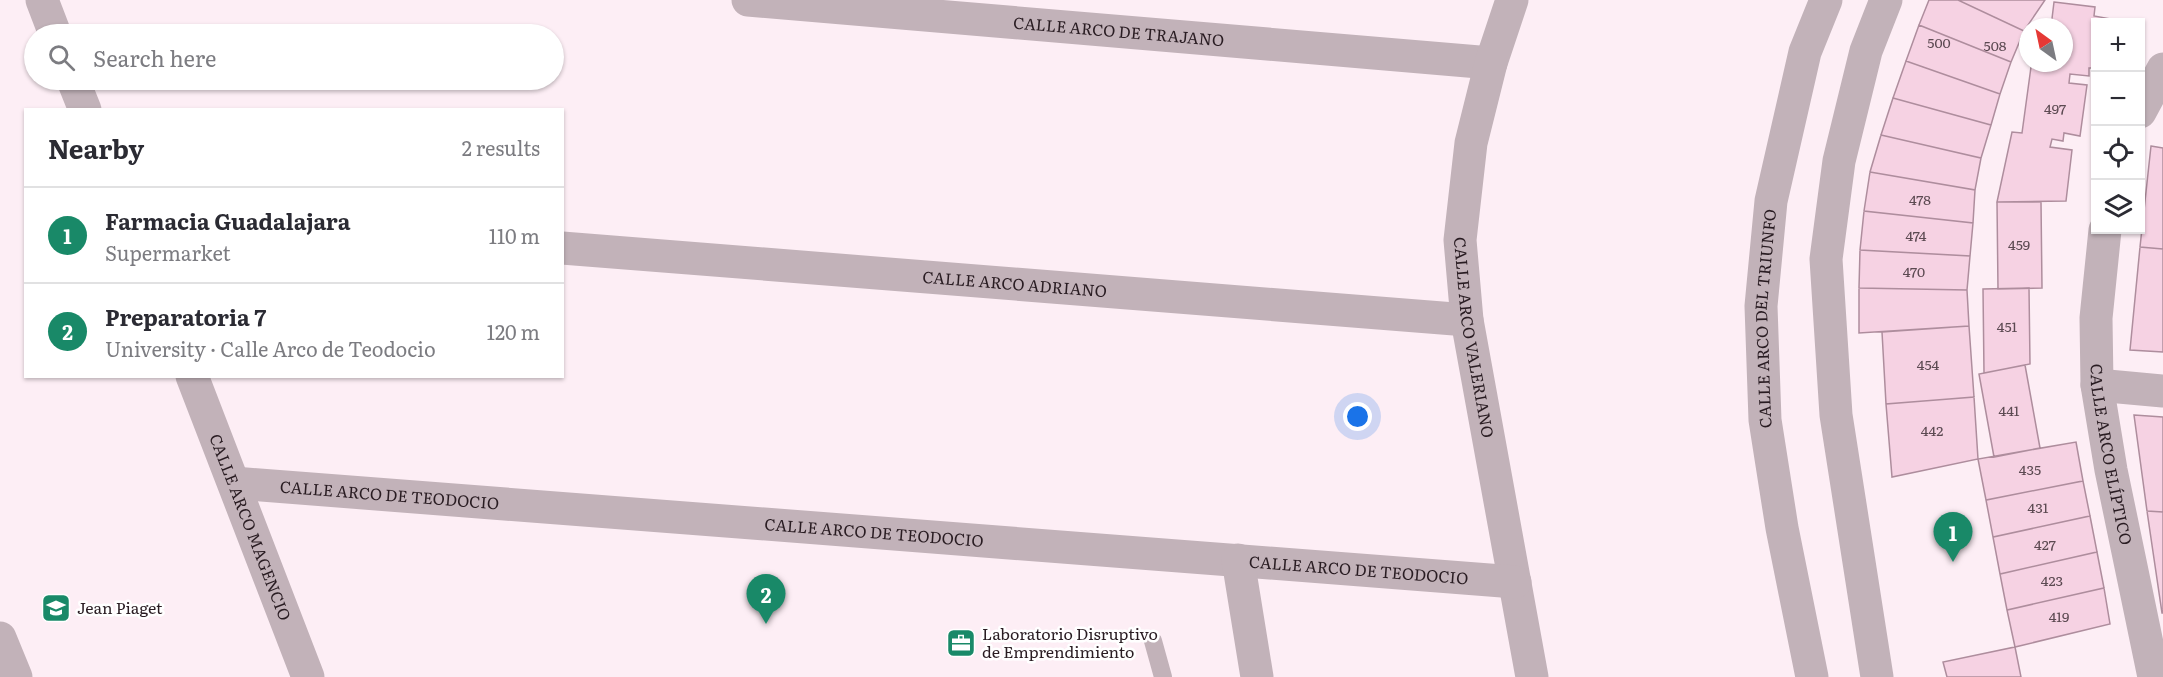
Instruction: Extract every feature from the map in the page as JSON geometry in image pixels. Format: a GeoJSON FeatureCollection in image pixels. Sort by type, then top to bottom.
{"type":"FeatureCollection","features":[{"type":"Feature","properties":{"kind":"street"},"geometry":{"type":"LineString","coordinates":[[42,0],[51,24]]}},
{"type":"Feature","properties":{"kind":"street","name":"CALLE ARCO DE TRAJANO"},"geometry":{"type":"LineString","coordinates":[[748,0],[898,6],[1491,63]]}},
{"type":"Feature","properties":{"kind":"street","name":"CALLE ARCO VALERIANO"},"geometry":{"type":"LineString","coordinates":[[1512,0],[1491,63],[1471,142],[1460,240],[1467,320],[1532,677]]}},
{"type":"Feature","properties":{"kind":"street","name":"CALLE ARCO DEL TRIUNFO"},"geometry":{"type":"LineString","coordinates":[[1812,677],[1782,528],[1766,420],[1761,306],[1771,201],[1805,52],[1826,0]]}},
{"type":"Feature","properties":{"kind":"street"},"geometry":{"type":"LineString","coordinates":[[1877,677],[1836,415],[1826,259],[1839,161],[1866,51],[1886,0]]}},
{"type":"Feature","properties":{"kind":"street"},"geometry":{"type":"LineString","coordinates":[[2145,103],[2163,69]]}},
{"type":"Feature","properties":{"kind":"street"},"geometry":{"type":"LineString","coordinates":[[77,90],[84,108]]}},
{"type":"Feature","properties":{"kind":"street"},"geometry":{"type":"LineString","coordinates":[[2145,118],[2163,120]]}},
{"type":"Feature","properties":{"kind":"street","name":"CALLE ARCO ELÍPTICO"},"geometry":{"type":"LineString","coordinates":[[2105,234],[2096,318],[2097,385],[2111,470],[2155,660]]}},
{"type":"Feature","properties":{"kind":"street","name":"CALLE ARCO ADRIANO"},"geometry":{"type":"LineString","coordinates":[[564,248],[1467,320]]}},
{"type":"Feature","properties":{"kind":"street","name":"CALLE ARCO MAGENCIO"},"geometry":{"type":"LineString","coordinates":[[193,378],[308,677]]}},
{"type":"Feature","properties":{"kind":"street"},"geometry":{"type":"LineString","coordinates":[[2097,385],[2163,391]]}},
{"type":"Feature","properties":{"kind":"street","name":"CALLE ARCO DE TEODOCIO"},"geometry":{"type":"LineString","coordinates":[[234,483],[1515,582]]}},
{"type":"Feature","properties":{"kind":"street"},"geometry":{"type":"LineString","coordinates":[[1238,560],[1257,677]]}},
{"type":"Feature","properties":{"kind":"street"},"geometry":{"type":"LineString","coordinates":[[0,638],[16,677]]}},
{"type":"Feature","properties":{"kind":"lane"},"geometry":{"type":"LineString","coordinates":[[1153,641],[1163,677]]}},
{"type":"Feature","properties":{"kind":"building"},"geometry":{"type":"Polygon","coordinates":[[[1929,0],[1958,0],[2019,29],[2019,43],[2011,62],[1919,25],[1929,0]]]}},
{"type":"Feature","properties":{"kind":"building"},"geometry":{"type":"Polygon","coordinates":[[[1958,0],[2045,0],[2033,18],[2019,18],[2019,29],[1958,0]]]}},
{"type":"Feature","properties":{"kind":"building"},"geometry":{"type":"Polygon","coordinates":[[[2054,2],[2095,7],[2094,16],[2105,18],[2091,18],[2089,76],[2070,74],[2069,83],[2087,85],[2080,136],[2064,133],[2063,141],[2052,139],[2050,147],[2072,150],[2066,201],[1997,202],[2012,132],[2022,133],[2030,72],[2073,72],[2073,18],[2052,18],[2054,2]]]}},
{"type":"Feature","properties":{"kind":"building"},"geometry":{"type":"Polygon","coordinates":[[[1919,25],[2011,62],[2000,94],[1906,61],[1919,25]]]}},
{"type":"Feature","properties":{"kind":"building"},"geometry":{"type":"Polygon","coordinates":[[[1906,61],[2000,94],[1991,125],[1893,98],[1906,61]]]}},
{"type":"Feature","properties":{"kind":"building"},"geometry":{"type":"Polygon","coordinates":[[[1893,98],[1991,125],[1981,158],[1881,135],[1893,98]]]}},
{"type":"Feature","properties":{"kind":"building"},"geometry":{"type":"Polygon","coordinates":[[[1881,135],[1981,158],[1975,190],[1870,172],[1881,135]]]}},
{"type":"Feature","properties":{"kind":"building"},"geometry":{"type":"Polygon","coordinates":[[[2151,146],[2163,148],[2163,249],[2140,247],[2141,234],[2145,234],[2145,201],[2151,146]]]}},
{"type":"Feature","properties":{"kind":"building"},"geometry":{"type":"Polygon","coordinates":[[[1870,172],[1975,190],[1973,223],[1864,211],[1870,172]]]}},
{"type":"Feature","properties":{"kind":"building"},"geometry":{"type":"Polygon","coordinates":[[[1997,202],[2041,202],[2042,288],[1998,289],[1997,202]]]}},
{"type":"Feature","properties":{"kind":"building"},"geometry":{"type":"Polygon","coordinates":[[[1864,211],[1973,223],[1970,256],[1860,250],[1864,211]]]}},
{"type":"Feature","properties":{"kind":"building"},"geometry":{"type":"Polygon","coordinates":[[[2140,247],[2163,249],[2163,352],[2130,350],[2140,247]]]}},
{"type":"Feature","properties":{"kind":"building"},"geometry":{"type":"Polygon","coordinates":[[[1860,250],[1970,256],[1967,290],[1859,288],[1860,250]]]}},
{"type":"Feature","properties":{"kind":"building"},"geometry":{"type":"Polygon","coordinates":[[[1859,288],[1967,290],[1969,326],[1859,333],[1859,288]]]}},
{"type":"Feature","properties":{"kind":"building"},"geometry":{"type":"Polygon","coordinates":[[[2029,288],[2030,364],[1984,373],[1983,289],[2029,288]]]}},
{"type":"Feature","properties":{"kind":"building"},"geometry":{"type":"Polygon","coordinates":[[[1969,326],[1974,397],[1886,404],[1882,332],[1969,326]]]}},
{"type":"Feature","properties":{"kind":"building"},"geometry":{"type":"Polygon","coordinates":[[[2025,365],[2040,448],[1994,457],[1979,374],[2025,365]]]}},
{"type":"Feature","properties":{"kind":"building"},"geometry":{"type":"Polygon","coordinates":[[[1974,397],[1978,459],[1892,477],[1886,404],[1974,397]]]}},
{"type":"Feature","properties":{"kind":"building"},"geometry":{"type":"Polygon","coordinates":[[[2134,415],[2163,417],[2163,512],[2147,511],[2134,415]]]}},
{"type":"Feature","properties":{"kind":"building"},"geometry":{"type":"Polygon","coordinates":[[[2076,442],[2083,481],[1986,500],[1978,459],[2076,442]]]}},
{"type":"Feature","properties":{"kind":"building"},"geometry":{"type":"Polygon","coordinates":[[[2083,481],[2090,516],[1993,537],[1986,500],[2083,481]]]}},
{"type":"Feature","properties":{"kind":"building"},"geometry":{"type":"Polygon","coordinates":[[[2147,511],[2163,512],[2163,613],[2162,613],[2147,511]]]}},
{"type":"Feature","properties":{"kind":"building"},"geometry":{"type":"Polygon","coordinates":[[[2090,516],[2097,552],[2000,574],[1993,537],[2090,516]]]}},
{"type":"Feature","properties":{"kind":"building"},"geometry":{"type":"Polygon","coordinates":[[[2097,552],[2104,588],[2007,610],[2000,574],[2097,552]]]}},
{"type":"Feature","properties":{"kind":"building"},"geometry":{"type":"Polygon","coordinates":[[[2104,588],[2110,624],[2015,647],[2007,610],[2104,588]]]}},
{"type":"Feature","properties":{"kind":"building"},"geometry":{"type":"Polygon","coordinates":[[[2015,647],[2021,677],[1947,677],[1943,662],[2015,647]]]}},
{"type":"Feature","properties":{"kind":"place","name":"Farmacia Guadalajara"},"geometry":{"type":"Point","coordinates":[1953,562]}},
{"type":"Feature","properties":{"kind":"place","name":"Jean Piaget"},"geometry":{"type":"Point","coordinates":[56,608]}},
{"type":"Feature","properties":{"kind":"place","name":"Preparatoria 7"},"geometry":{"type":"Point","coordinates":[766,624]}},
{"type":"Feature","properties":{"kind":"place","name":"Laboratorio Disruptivo de Emprendimiento"},"geometry":{"type":"Point","coordinates":[961,643]}}]}
